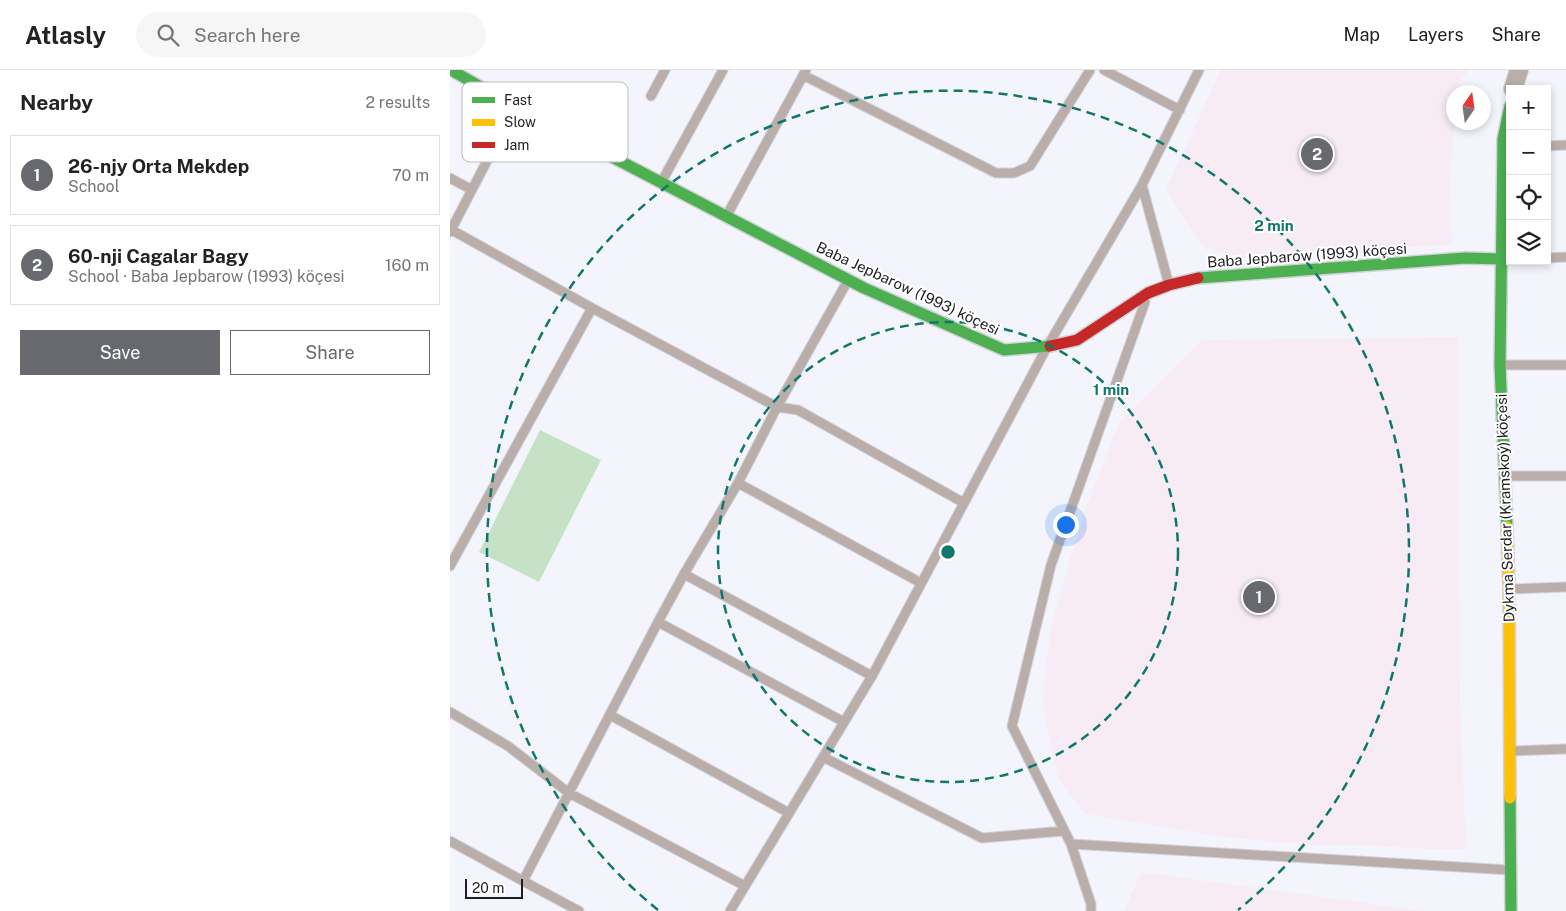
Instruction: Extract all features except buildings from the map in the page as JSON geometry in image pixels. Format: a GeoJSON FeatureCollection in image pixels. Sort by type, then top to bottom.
{"type":"FeatureCollection","features":[{"type":"Feature","properties":{"kind":"street","name":"Baba Jepbarow (1993) köçesi"},"geometry":{"type":"LineString","coordinates":[[450,70],[471,82]]}},
{"type":"Feature","properties":{"kind":"street"},"geometry":{"type":"LineString","coordinates":[[1514,85],[1519,70]]}},
{"type":"Feature","properties":{"kind":"street","name":"Dykma Serdar (Kramskoý) köçesi"},"geometry":{"type":"LineString","coordinates":[[1506,125],[1503,139],[1506,147],[1505,259],[1500,365],[1509,589],[1511,911]]}},
{"type":"Feature","properties":{"kind":"street","name":"Baba Jepbarow (1993) köçesi"},"geometry":{"type":"LineString","coordinates":[[623,162],[848,280],[1004,350],[1047,347],[1076,340],[1148,293],[1169,285],[1202,277],[1465,258],[1505,259]]}},
{"type":"Feature","properties":{"kind":"lane"},"geometry":{"type":"LineString","coordinates":[[651,96],[665,70]]}},
{"type":"Feature","properties":{"kind":"lane"},"geometry":{"type":"LineString","coordinates":[[662,182],[723,70]]}},
{"type":"Feature","properties":{"kind":"lane"},"geometry":{"type":"LineString","coordinates":[[726,216],[804,73],[996,173],[1014,173],[1030,166],[1090,70]]}},
{"type":"Feature","properties":{"kind":"lane"},"geometry":{"type":"LineString","coordinates":[[1104,70],[1180,110]]}},
{"type":"Feature","properties":{"kind":"lane"},"geometry":{"type":"LineString","coordinates":[[730,911],[872,676],[1047,347],[1142,185],[1199,70]]}},
{"type":"Feature","properties":{"kind":"lane"},"geometry":{"type":"LineString","coordinates":[[1551,146],[1566,145]]}},
{"type":"Feature","properties":{"kind":"lane"},"geometry":{"type":"LineString","coordinates":[[487,162],[450,230],[777,407],[798,410],[964,503]]}},
{"type":"Feature","properties":{"kind":"lane"},"geometry":{"type":"LineString","coordinates":[[450,178],[472,190]]}},
{"type":"Feature","properties":{"kind":"lane"},"geometry":{"type":"LineString","coordinates":[[1142,185],[1169,285]]}},
{"type":"Feature","properties":{"kind":"lane"},"geometry":{"type":"LineString","coordinates":[[1551,258],[1566,257]]}},
{"type":"Feature","properties":{"kind":"lane"},"geometry":{"type":"LineString","coordinates":[[523,881],[658,622],[738,483],[777,407],[848,280]]}},
{"type":"Feature","properties":{"kind":"lane"},"geometry":{"type":"LineString","coordinates":[[1091,911],[1092,904],[1071,844],[1012,726],[1051,565],[1148,293]]}},
{"type":"Feature","properties":{"kind":"lane"},"geometry":{"type":"LineString","coordinates":[[450,566],[592,308]]}},
{"type":"Feature","properties":{"kind":"lane"},"geometry":{"type":"LineString","coordinates":[[1500,365],[1566,365]]}},
{"type":"Feature","properties":{"kind":"lane"},"geometry":{"type":"LineString","coordinates":[[1505,476],[1566,476]]}},
{"type":"Feature","properties":{"kind":"lane"},"geometry":{"type":"LineString","coordinates":[[738,483],[921,583]]}},
{"type":"Feature","properties":{"kind":"lane"},"geometry":{"type":"LineString","coordinates":[[684,574],[872,676]]}},
{"type":"Feature","properties":{"kind":"lane"},"geometry":{"type":"LineString","coordinates":[[1509,589],[1566,587]]}},
{"type":"Feature","properties":{"kind":"lane"},"geometry":{"type":"LineString","coordinates":[[658,622],[844,722]]}},
{"type":"Feature","properties":{"kind":"lane"},"geometry":{"type":"LineString","coordinates":[[450,712],[508,746],[569,793],[745,886]]}},
{"type":"Feature","properties":{"kind":"lane"},"geometry":{"type":"LineString","coordinates":[[610,715],[790,814]]}},
{"type":"Feature","properties":{"kind":"lane"},"geometry":{"type":"LineString","coordinates":[[1510,751],[1566,749]]}},
{"type":"Feature","properties":{"kind":"lane"},"geometry":{"type":"LineString","coordinates":[[823,757],[982,838],[1064,831]]}},
{"type":"Feature","properties":{"kind":"lane"},"geometry":{"type":"LineString","coordinates":[[450,841],[579,911]]}},
{"type":"Feature","properties":{"kind":"lane"},"geometry":{"type":"LineString","coordinates":[[1071,844],[1511,870]]}},
{"type":"Feature","properties":{"kind":"shaded area"},"geometry":{"type":"Polygon","coordinates":[[[1221,70],[1468,70],[1459,85],[1446,85],[1446,130],[1454,130],[1449,186],[1452,245],[1232,255],[1202,247],[1166,189],[1221,70]]]}},
{"type":"Feature","properties":{"kind":"shaded area"},"geometry":{"type":"Polygon","coordinates":[[[1458,337],[1460,700],[1466,849],[1314,845],[1222,837],[1085,814],[1058,779],[1043,706],[1045,673],[1051,627],[1068,566],[1087,505],[1118,425],[1202,340],[1458,337]]]}},
{"type":"Feature","properties":{"kind":"shaded area"},"geometry":{"type":"Polygon","coordinates":[[[1141,872],[1424,911],[1124,911],[1141,872]]]}},
{"type":"Feature","properties":{"kind":"green space"},"geometry":{"type":"Polygon","coordinates":[[[540,430],[601,460],[539,582],[479,552],[540,430]]]}},
{"type":"Feature","properties":{"kind":"traffic: fast"},"geometry":{"type":"LineString","coordinates":[[451,70],[472,82]]}},
{"type":"Feature","properties":{"kind":"traffic: fast"},"geometry":{"type":"LineString","coordinates":[[1506,125],[1503,139],[1500,365],[1507,527]]}},
{"type":"Feature","properties":{"kind":"traffic: fast"},"geometry":{"type":"LineString","coordinates":[[622,162],[864,288],[1004,350],[1050,346]]}},
{"type":"Feature","properties":{"kind":"traffic: fast"},"geometry":{"type":"LineString","coordinates":[[1198,278],[1465,258],[1501,259]]}},
{"type":"Feature","properties":{"kind":"traffic: fast"},"geometry":{"type":"LineString","coordinates":[[1510,798],[1511,911]]}},
{"type":"Feature","properties":{"kind":"traffic: slow"},"geometry":{"type":"LineString","coordinates":[[1507,527],[1510,798]]}},
{"type":"Feature","properties":{"kind":"traffic: jam"},"geometry":{"type":"LineString","coordinates":[[1050,346],[1077,340],[1148,293],[1169,285],[1198,278]]}},
{"type":"Feature","properties":{"kind":"place","name":"60-nji Cagalar Bagy"},"geometry":{"type":"Point","coordinates":[1317,154]}},
{"type":"Feature","properties":{"kind":"place","name":"26-njy Orta Mekdep"},"geometry":{"type":"Point","coordinates":[1259,597]}}]}
